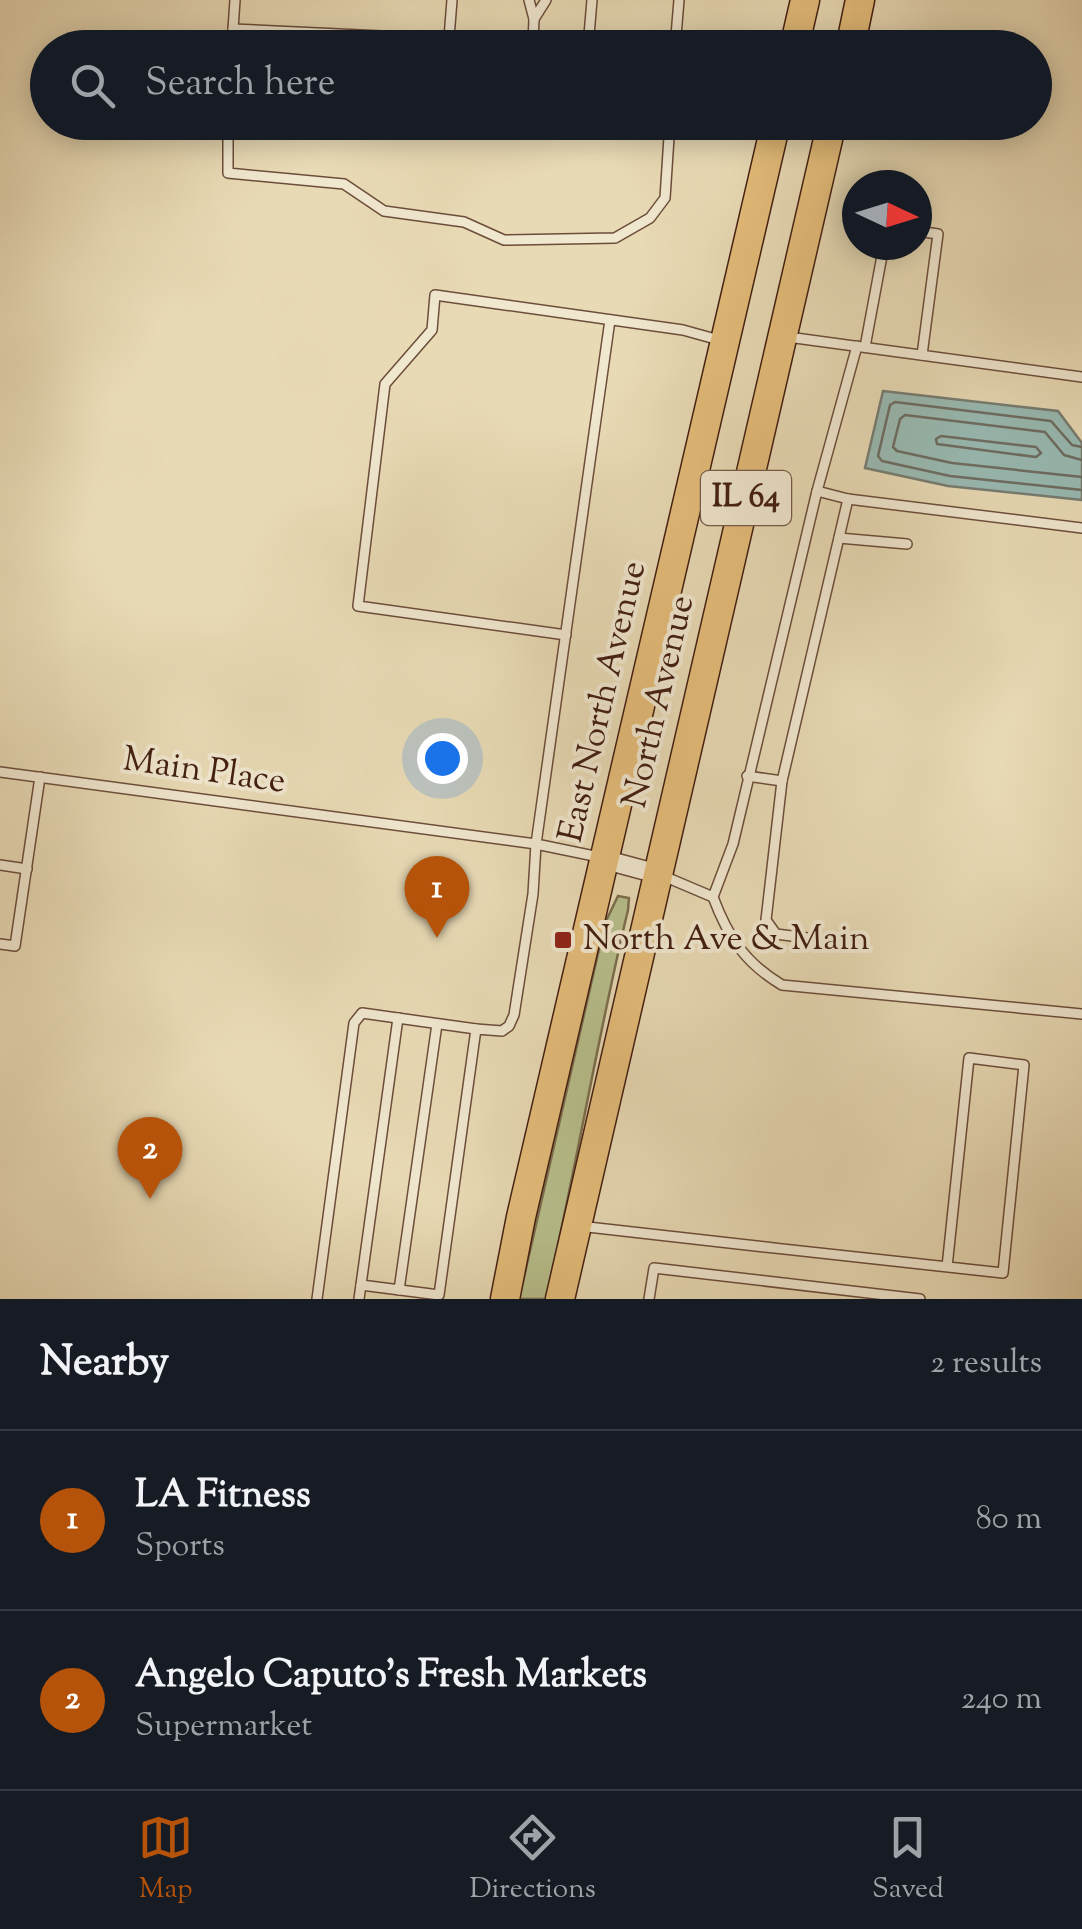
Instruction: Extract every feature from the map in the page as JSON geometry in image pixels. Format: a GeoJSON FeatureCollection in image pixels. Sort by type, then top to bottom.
{"type":"FeatureCollection","features":[{"type":"Feature","properties":{"kind":"main road"},"geometry":{"type":"LineString","coordinates":[[798,30],[804,0]]}},
{"type":"Feature","properties":{"kind":"main road"},"geometry":{"type":"LineString","coordinates":[[854,30],[860,0]]}},
{"type":"Feature","properties":{"kind":"main road","name":"East North Avenue"},"geometry":{"type":"LineString","coordinates":[[505,1299],[772,140]]}},
{"type":"Feature","properties":{"kind":"main road","name":"North Avenue"},"geometry":{"type":"LineString","coordinates":[[560,1299],[828,140]]}},
{"type":"Feature","properties":{"kind":"street"},"geometry":{"type":"LineString","coordinates":[[606,860],[658,874]]}},
{"type":"Feature","properties":{"kind":"lane"},"geometry":{"type":"LineString","coordinates":[[236,0],[233,29],[257,30]]}},
{"type":"Feature","properties":{"kind":"lane"},"geometry":{"type":"LineString","coordinates":[[450,30],[452,0]]}},
{"type":"Feature","properties":{"kind":"lane"},"geometry":{"type":"LineString","coordinates":[[528,0],[534,30]]}},
{"type":"Feature","properties":{"kind":"lane"},"geometry":{"type":"LineString","coordinates":[[534,18],[546,0]]}},
{"type":"Feature","properties":{"kind":"lane"},"geometry":{"type":"LineString","coordinates":[[592,0],[592,30]]}},
{"type":"Feature","properties":{"kind":"lane"},"geometry":{"type":"LineString","coordinates":[[676,30],[678,0]]}},
{"type":"Feature","properties":{"kind":"lane"},"geometry":{"type":"LineString","coordinates":[[228,140],[228,173],[344,184],[384,210],[464,222],[504,240],[614,238],[650,218],[664,198],[669,140]]}},
{"type":"Feature","properties":{"kind":"lane"},"geometry":{"type":"LineString","coordinates":[[922,355],[938,234],[932,233]]}},
{"type":"Feature","properties":{"kind":"lane"},"geometry":{"type":"LineString","coordinates":[[881,260],[861,347],[817,492],[733,844],[712,897],[725,930],[743,956],[782,984],[1082,1014]]}},
{"type":"Feature","properties":{"kind":"lane"},"geometry":{"type":"LineString","coordinates":[[566,635],[358,606],[385,384],[432,330],[435,295],[683,330],[726,342]]}},
{"type":"Feature","properties":{"kind":"lane"},"geometry":{"type":"LineString","coordinates":[[316,1299],[354,1023],[362,1013],[502,1031],[514,1016],[534,894],[536,844],[610,320]]}},
{"type":"Feature","properties":{"kind":"lane"},"geometry":{"type":"LineString","coordinates":[[784,336],[1082,377]]}},
{"type":"Feature","properties":{"kind":"lane"},"geometry":{"type":"LineString","coordinates":[[817,492],[848,500],[1082,528]]}},
{"type":"Feature","properties":{"kind":"lane"},"geometry":{"type":"LineString","coordinates":[[839,942],[776,934],[766,920],[782,781],[848,500]]}},
{"type":"Feature","properties":{"kind":"lane"},"geometry":{"type":"LineString","coordinates":[[839,538],[907,544]]}},
{"type":"Feature","properties":{"kind":"lane","name":"Main Place"},"geometry":{"type":"LineString","coordinates":[[0,772],[536,844],[606,860]]}},
{"type":"Feature","properties":{"kind":"lane"},"geometry":{"type":"LineString","coordinates":[[747,776],[782,781]]}},
{"type":"Feature","properties":{"kind":"lane"},"geometry":{"type":"LineString","coordinates":[[0,944],[15,946],[40,778]]}},
{"type":"Feature","properties":{"kind":"lane"},"geometry":{"type":"LineString","coordinates":[[0,864],[27,868]]}},
{"type":"Feature","properties":{"kind":"lane"},"geometry":{"type":"LineString","coordinates":[[658,874],[712,897]]}},
{"type":"Feature","properties":{"kind":"lane"},"geometry":{"type":"LineString","coordinates":[[358,1299],[398,1018]]}},
{"type":"Feature","properties":{"kind":"lane"},"geometry":{"type":"LineString","coordinates":[[399,1290],[438,1024]]}},
{"type":"Feature","properties":{"kind":"lane"},"geometry":{"type":"LineString","coordinates":[[360,1285],[439,1295],[476,1029]]}},
{"type":"Feature","properties":{"kind":"lane"},"geometry":{"type":"LineString","coordinates":[[577,1226],[947,1267],[1003,1273],[1024,1065],[968,1058],[947,1267]]}},
{"type":"Feature","properties":{"kind":"lane"},"geometry":{"type":"LineString","coordinates":[[649,1299],[654,1268],[920,1299]]}},
{"type":"Feature","properties":{"kind":"green space"},"geometry":{"type":"Polygon","coordinates":[[[618,896],[629,898],[628,910],[546,1299],[519,1299],[605,923],[618,896]]]}},
{"type":"Feature","properties":{"kind":"water"},"geometry":{"type":"Polygon","coordinates":[[[883,391],[1058,411],[1082,443],[1082,500],[948,486],[865,468],[883,391]]]}},
{"type":"Feature","properties":{"kind":"place","name":"LA Fitness"},"geometry":{"type":"Point","coordinates":[437,938]}},
{"type":"Feature","properties":{"kind":"place","name":"North Ave & Main"},"geometry":{"type":"Point","coordinates":[563,940]}},
{"type":"Feature","properties":{"kind":"place","name":"Angelo Caputo's Fresh Markets"},"geometry":{"type":"Point","coordinates":[150,1199]}}]}
